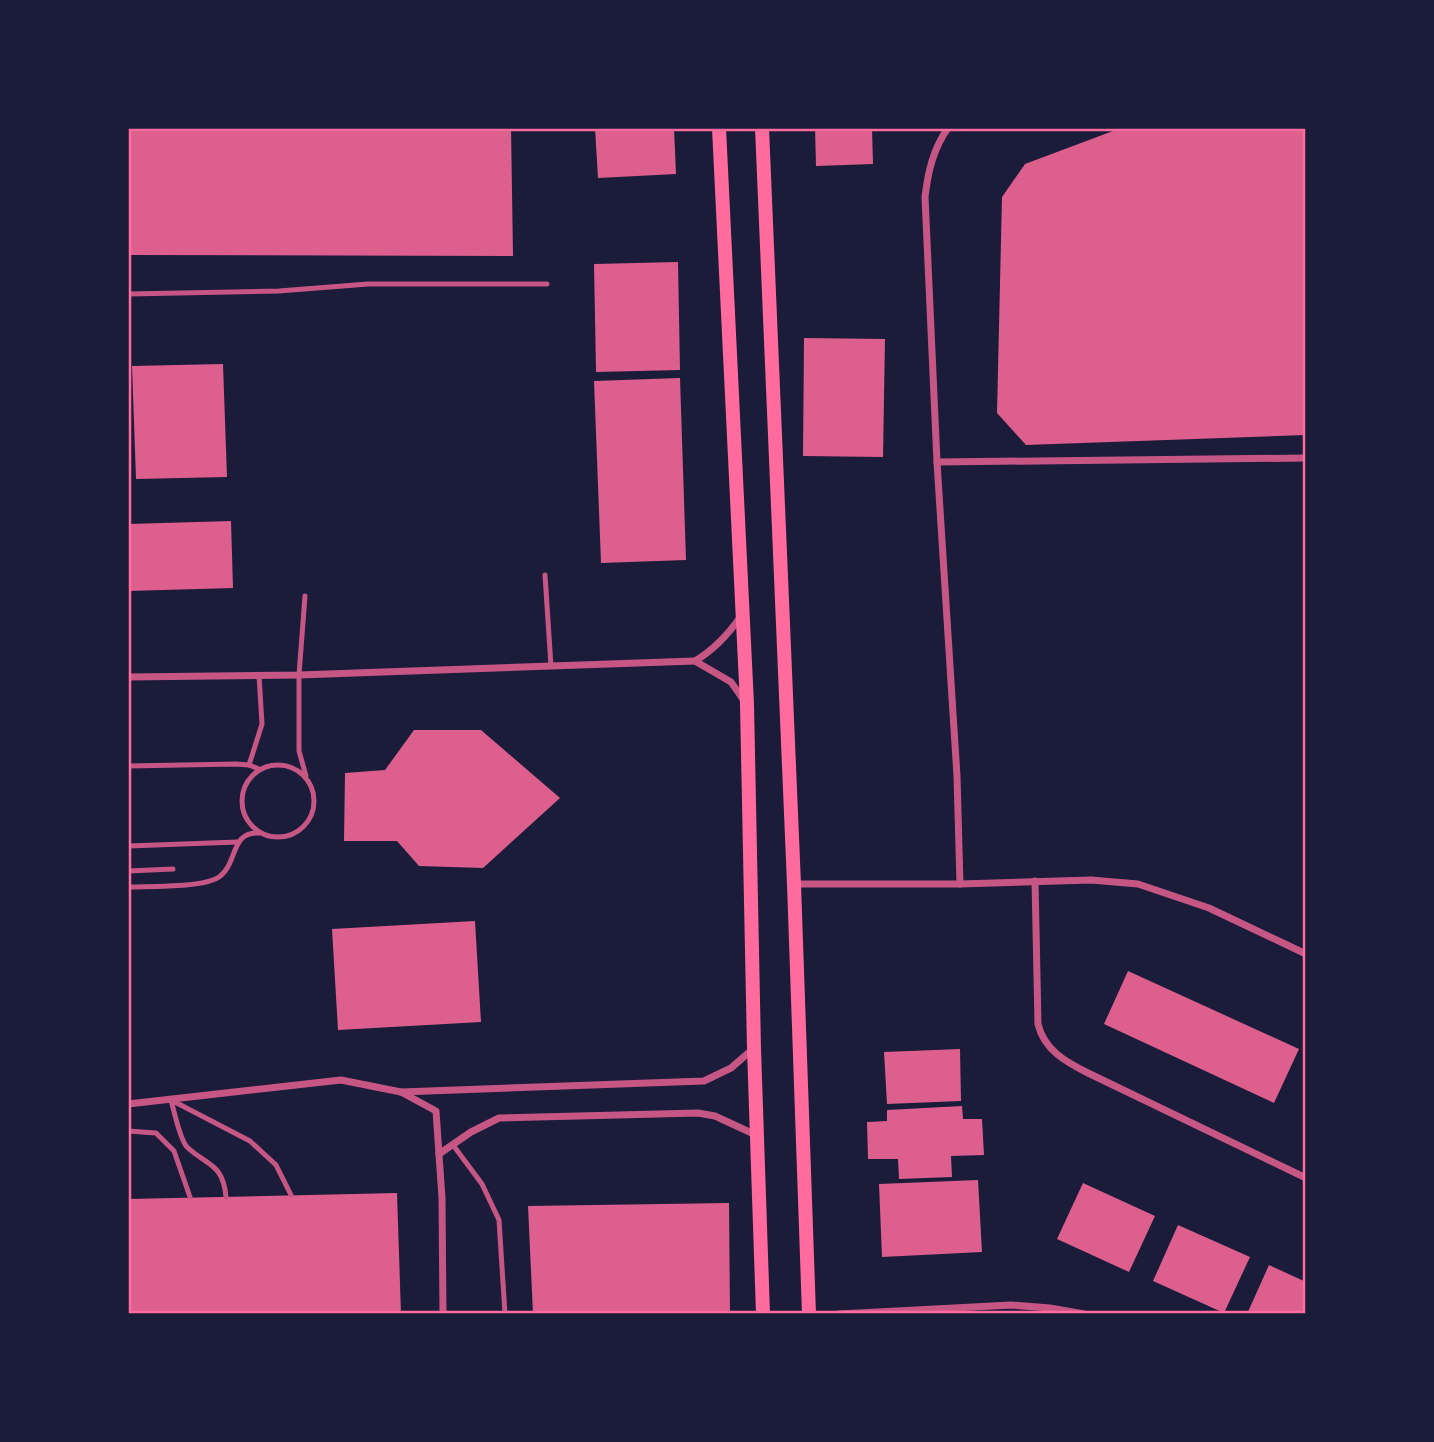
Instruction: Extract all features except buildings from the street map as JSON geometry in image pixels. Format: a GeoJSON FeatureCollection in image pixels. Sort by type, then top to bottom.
{"type":"FeatureCollection","features":[{"type":"Feature","properties":{"kind":"main road"},"geometry":{"type":"LineString","coordinates":[[719,128],[747,704],[763,1314]]}},
{"type":"Feature","properties":{"kind":"main road"},"geometry":{"type":"LineString","coordinates":[[762,128],[809,1314]]}},
{"type":"Feature","properties":{"kind":"street"},"geometry":{"type":"LineString","coordinates":[[948,128],[933,154],[925,197],[937,462],[957,776],[960,884]]}},
{"type":"Feature","properties":{"kind":"street"},"geometry":{"type":"LineString","coordinates":[[937,462],[1306,457]]}},
{"type":"Feature","properties":{"kind":"street"},"geometry":{"type":"LineString","coordinates":[[128,677],[299,675],[695,660],[726,637],[742,616]]}},
{"type":"Feature","properties":{"kind":"street"},"geometry":{"type":"LineString","coordinates":[[695,660],[731,682],[747,704]]}},
{"type":"Feature","properties":{"kind":"street"},"geometry":{"type":"LineString","coordinates":[[794,884],[960,884],[1091,880],[1138,884],[1209,908],[1306,954]]}},
{"type":"Feature","properties":{"kind":"street"},"geometry":{"type":"LineString","coordinates":[[1035,881],[1038,1024],[1043,1037],[1057,1055],[1088,1073],[1306,1178]]}},
{"type":"Feature","properties":{"kind":"street"},"geometry":{"type":"LineString","coordinates":[[128,1104],[341,1080],[401,1092],[704,1081],[731,1068],[754,1048]]}},
{"type":"Feature","properties":{"kind":"street"},"geometry":{"type":"LineString","coordinates":[[401,1092],[436,1111],[443,1314]]}},
{"type":"Feature","properties":{"kind":"street"},"geometry":{"type":"LineString","coordinates":[[439,1154],[471,1132],[499,1118],[698,1113],[715,1116],[758,1136]]}},
{"type":"Feature","properties":{"kind":"street"},"geometry":{"type":"LineString","coordinates":[[839,1314],[1011,1305],[1084,1314]]}},
{"type":"Feature","properties":{"kind":"lane"},"geometry":{"type":"LineString","coordinates":[[128,294],[279,291],[369,284],[547,284]]}},
{"type":"Feature","properties":{"kind":"lane"},"geometry":{"type":"LineString","coordinates":[[545,575],[551,666]]}},
{"type":"Feature","properties":{"kind":"lane"},"geometry":{"type":"LineString","coordinates":[[128,887],[208,883],[221,876],[238,842],[247,834],[286,836],[298,832],[307,823],[315,800],[299,751],[299,675],[305,596]]}},
{"type":"Feature","properties":{"kind":"lane"},"geometry":{"type":"LineString","coordinates":[[249,765],[262,724],[259,676]]}},
{"type":"Feature","properties":{"kind":"lane"},"geometry":{"type":"LineString","coordinates":[[261,833],[251,825],[241,802],[243,789],[249,778],[259,769],[271,764],[296,768],[306,776]]}},
{"type":"Feature","properties":{"kind":"lane"},"geometry":{"type":"LineString","coordinates":[[128,766],[249,765],[259,769]]}},
{"type":"Feature","properties":{"kind":"lane"},"geometry":{"type":"LineString","coordinates":[[128,846],[238,842]]}},
{"type":"Feature","properties":{"kind":"lane"},"geometry":{"type":"LineString","coordinates":[[128,871],[173,869]]}},
{"type":"Feature","properties":{"kind":"lane"},"geometry":{"type":"LineString","coordinates":[[170,1100],[250,1141],[276,1165],[290,1195]]}},
{"type":"Feature","properties":{"kind":"lane"},"geometry":{"type":"LineString","coordinates":[[170,1100],[185,1146],[210,1162],[225,1181],[226,1197]]}},
{"type":"Feature","properties":{"kind":"lane"},"geometry":{"type":"LineString","coordinates":[[128,1131],[156,1133],[174,1151],[190,1198]]}},
{"type":"Feature","properties":{"kind":"lane"},"geometry":{"type":"LineString","coordinates":[[453,1145],[482,1184],[499,1220],[505,1314]]}}]}
